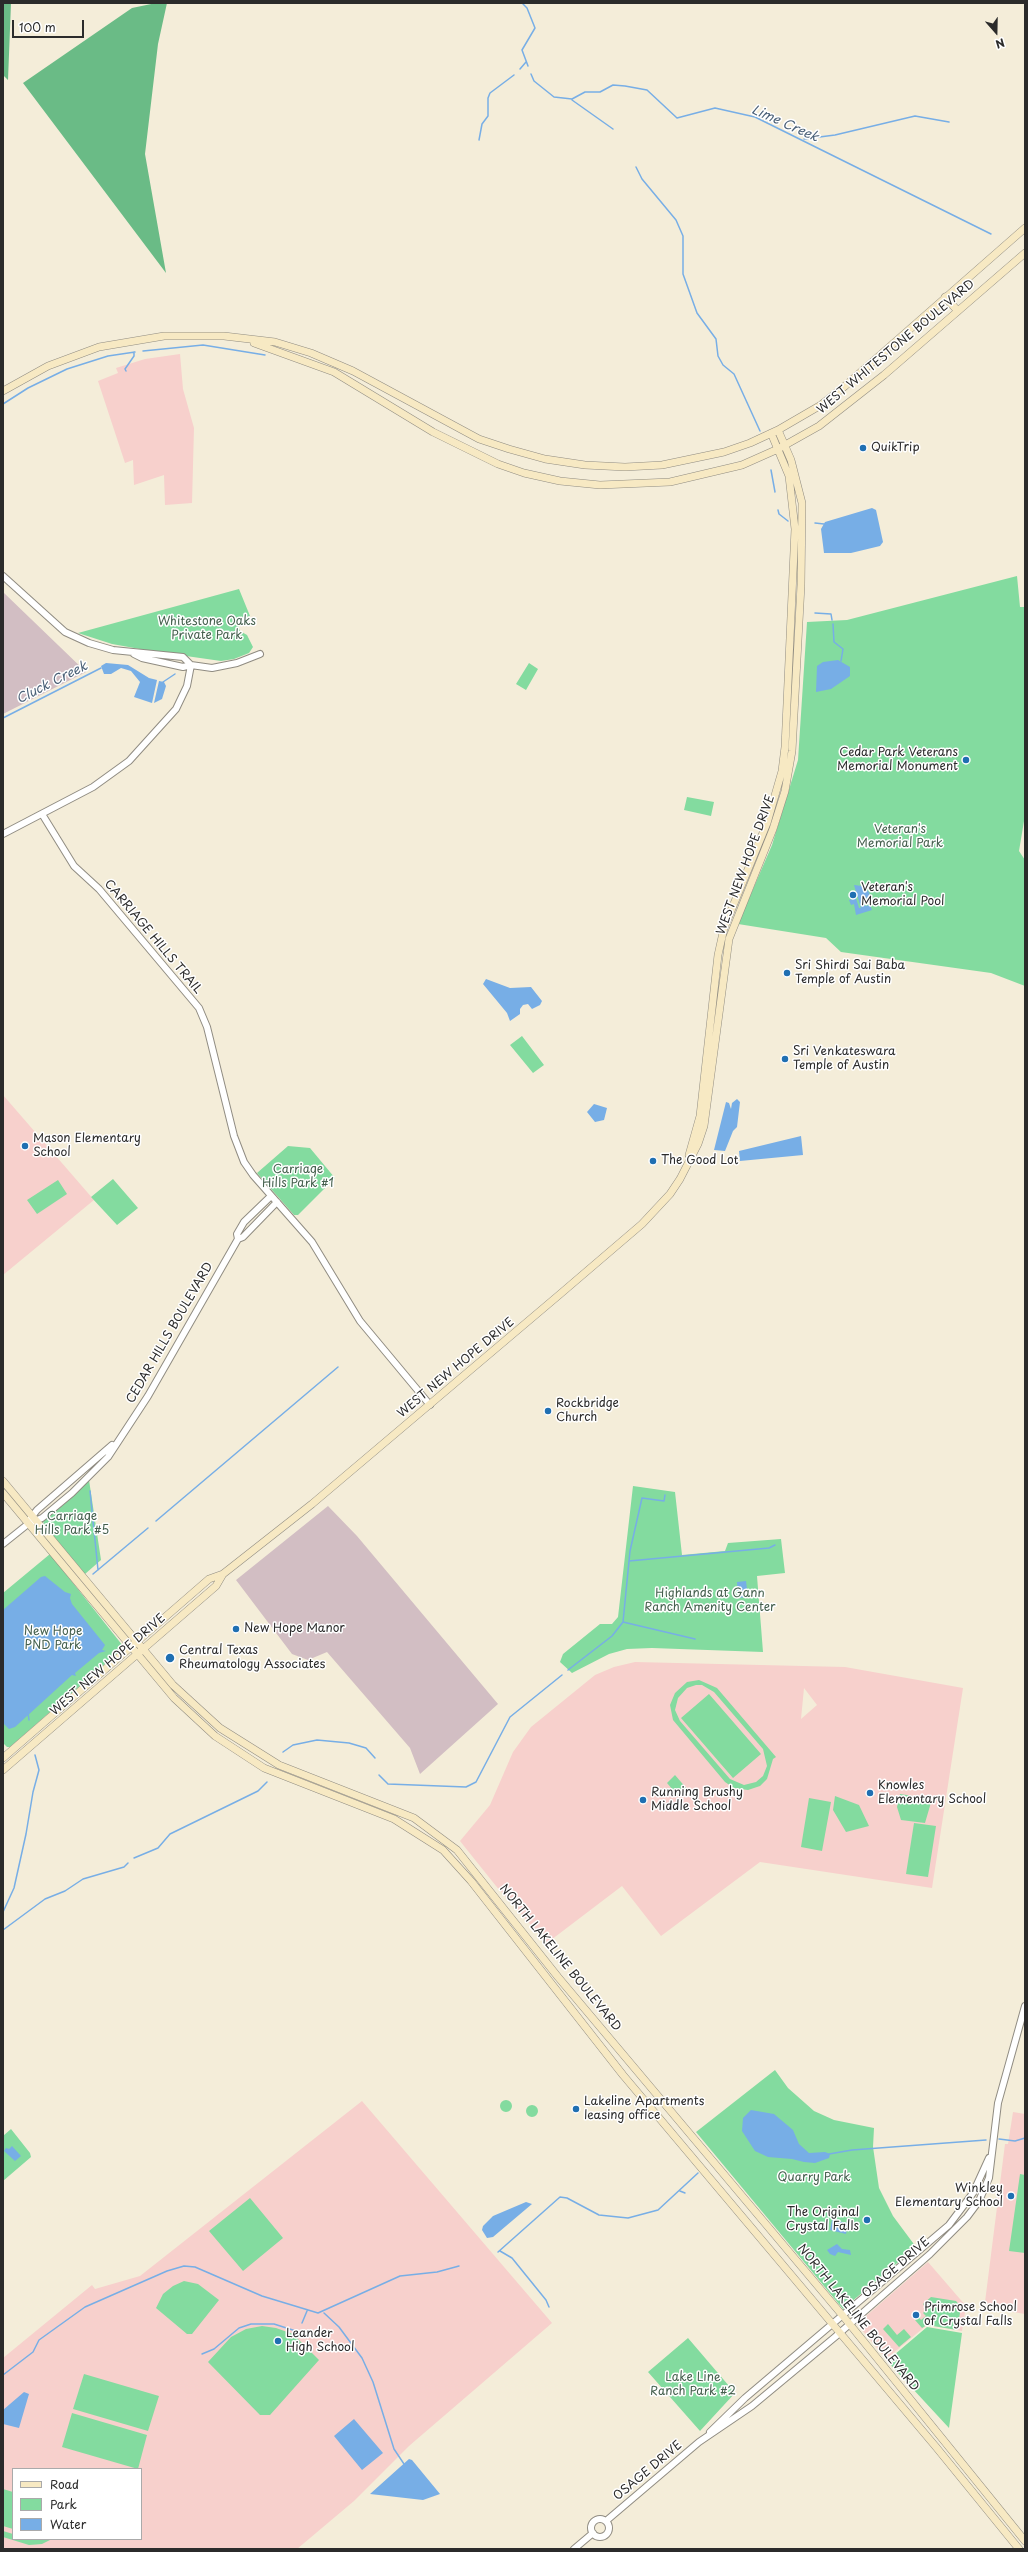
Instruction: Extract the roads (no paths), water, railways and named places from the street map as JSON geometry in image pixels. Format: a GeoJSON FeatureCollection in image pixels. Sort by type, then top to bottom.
{"type":"FeatureCollection","features":[{"type":"Feature","properties":{"kind":"main road","name":"WEST WHITESTONE BOULEVARD"},"geometry":{"type":"LineString","coordinates":[[3,391],[48,366],[77,354],[120,342],[180,335],[238,338],[275,342],[311,353],[353,371],[479,440],[545,459],[584,465],[625,467],[662,465],[724,452],[774,432],[821,405],[845,386],[1025,228]]}},
{"type":"Feature","properties":{"kind":"main road","name":"WEST WHITESTONE BOULEVARD"},"geometry":{"type":"LineString","coordinates":[[238,338],[334,372],[433,432],[498,464],[524,473],[560,481],[641,485],[687,480],[742,465],[778,449],[819,426],[851,402],[1025,253]]}},
{"type":"Feature","properties":{"kind":"main road"},"geometry":{"type":"LineString","coordinates":[[945,297],[958,311]]}},
{"type":"Feature","properties":{"kind":"main road","name":"WEST NEW HOPE DRIVE"},"geometry":{"type":"LineString","coordinates":[[3,1758],[210,1579],[223,1574],[312,1504],[430,1405],[642,1224],[670,1194],[698,1144],[708,1108],[724,966],[729,939],[773,829],[785,791],[792,751],[802,503],[785,445],[774,432]]}},
{"type":"Feature","properties":{"kind":"main road","name":"WEST NEW HOPE DRIVE"},"geometry":{"type":"LineString","coordinates":[[687,1163],[700,1116],[720,948],[727,921],[767,823],[782,771],[785,747],[794,529],[791,488],[774,432]]}},
{"type":"Feature","properties":{"kind":"main road","name":"NORTH LAKELINE BOULEVARD"},"geometry":{"type":"LineString","coordinates":[[3,1481],[183,1695],[220,1728],[247,1746],[285,1767],[414,1818],[453,1846],[478,1873],[558,1977],[849,2323],[1025,2541]]}},
{"type":"Feature","properties":{"kind":"main road","name":"NORTH LAKELINE BOULEVARD"},"geometry":{"type":"LineString","coordinates":[[3,1493],[174,1698],[215,1736],[264,1768],[394,1819],[443,1850],[471,1881],[624,2075],[833,2323],[1019,2549]]}},
{"type":"Feature","properties":{"kind":"main road","name":"WEST NEW HOPE DRIVE"},"geometry":{"type":"LineString","coordinates":[[3,1770],[216,1586],[223,1574]]}},
{"type":"Feature","properties":{"kind":"main road"},"geometry":{"type":"LineString","coordinates":[[47,1732],[50,1724],[70,1706],[72,1698]]}},
{"type":"Feature","properties":{"kind":"street"},"geometry":{"type":"LineString","coordinates":[[3,576],[65,632],[89,643],[183,668],[191,665],[212,668],[224,667],[260,654]]}},
{"type":"Feature","properties":{"kind":"street"},"geometry":{"type":"LineString","coordinates":[[134,654],[144,652],[183,657],[191,665]]}},
{"type":"Feature","properties":{"kind":"street"},"geometry":{"type":"LineString","coordinates":[[3,834],[93,787],[129,761],[176,709],[187,686],[191,665]]}},
{"type":"Feature","properties":{"kind":"street","name":"CARRIAGE HILLS TRAIL"},"geometry":{"type":"LineString","coordinates":[[42,814],[74,866],[99,889],[199,1008],[207,1027],[239,1151],[253,1175],[312,1242],[360,1321],[430,1405]]}},
{"type":"Feature","properties":{"kind":"street","name":"CEDAR HILLS BOULEVARD"},"geometry":{"type":"LineString","coordinates":[[3,1544],[34,1518],[90,1476],[108,1457],[119,1438],[148,1396],[238,1239],[237,1234],[244,1222],[271,1196]]}},
{"type":"Feature","properties":{"kind":"street","name":"CEDAR HILLS BOULEVARD"},"geometry":{"type":"LineString","coordinates":[[238,1239],[243,1237],[277,1202]]}},
{"type":"Feature","properties":{"kind":"street","name":"OSAGE DRIVE"},"geometry":{"type":"LineString","coordinates":[[606,2521],[706,2438],[752,2406],[840,2332],[930,2254],[967,2217],[979,2201],[986,2185],[998,2104],[1025,2006]]}},
{"type":"Feature","properties":{"kind":"street","name":"OSAGE DRIVE"},"geometry":{"type":"LineString","coordinates":[[706,2438],[745,2398],[843,2316],[957,2217],[980,2180],[992,2151]]}},
{"type":"Feature","properties":{"kind":"street"},"geometry":{"type":"LineString","coordinates":[[602,2519],[606,2521],[609,2528],[605,2534],[599,2536],[593,2533],[591,2527],[594,2521],[602,2519]]}},
{"type":"Feature","properties":{"kind":"street"},"geometry":{"type":"LineString","coordinates":[[574,2549],[593,2533]]}},
{"type":"Feature","properties":{"kind":"water"},"geometry":{"type":"Polygon","coordinates":[[[872,508],[876,510],[883,542],[880,546],[851,553],[824,553],[821,529],[825,522],[872,508]]]}},
{"type":"Feature","properties":{"kind":"water"},"geometry":{"type":"Polygon","coordinates":[[[838,660],[850,667],[850,676],[831,689],[816,692],[817,666],[823,662],[838,660]]]}},
{"type":"Feature","properties":{"kind":"water"},"geometry":{"type":"Polygon","coordinates":[[[106,663],[128,665],[149,678],[157,680],[152,703],[134,697],[140,682],[131,671],[121,668],[111,674],[104,674],[101,666],[106,663]]]}},
{"type":"Feature","properties":{"kind":"water"},"geometry":{"type":"Polygon","coordinates":[[[159,681],[164,682],[166,686],[162,699],[154,703],[159,681]]]}},
{"type":"Feature","properties":{"kind":"water"},"geometry":{"type":"Polygon","coordinates":[[[854,885],[862,886],[869,892],[870,896],[864,900],[865,906],[870,905],[872,910],[856,915],[854,904],[851,905],[849,900],[856,898],[859,908],[861,908],[854,885]]]}},
{"type":"Feature","properties":{"kind":"water"},"geometry":{"type":"Polygon","coordinates":[[[486,979],[510,988],[531,987],[542,1001],[540,1005],[532,1009],[528,1004],[523,1005],[520,1009],[520,1014],[510,1021],[507,1013],[483,984],[486,979]]]}},
{"type":"Feature","properties":{"kind":"water"},"geometry":{"type":"Polygon","coordinates":[[[737,1099],[740,1102],[737,1127],[733,1131],[725,1151],[714,1150],[726,1102],[729,1103],[731,1109],[732,1103],[737,1099]]]}},
{"type":"Feature","properties":{"kind":"water"},"geometry":{"type":"Polygon","coordinates":[[[594,1104],[607,1108],[604,1120],[595,1122],[587,1112],[594,1104]]]}},
{"type":"Feature","properties":{"kind":"water"},"geometry":{"type":"Polygon","coordinates":[[[801,1136],[803,1155],[740,1161],[739,1151],[801,1136]]]}},
{"type":"Feature","properties":{"kind":"water","name":"New Hope PND Park"},"geometry":{"type":"Polygon","coordinates":[[[45,1576],[65,1592],[71,1594],[70,1598],[72,1604],[105,1645],[102,1650],[106,1651],[99,1653],[75,1673],[76,1676],[72,1675],[15,1727],[9,1729],[3,1723],[3,1610],[41,1577],[45,1576]]]}},
{"type":"Feature","properties":{"kind":"water"},"geometry":{"type":"Polygon","coordinates":[[[746,1581],[748,1597],[738,1598],[737,1582],[746,1581]]]}},
{"type":"Feature","properties":{"kind":"water"},"geometry":{"type":"Polygon","coordinates":[[[751,2110],[774,2114],[793,2130],[799,2144],[809,2153],[825,2152],[830,2154],[829,2158],[815,2163],[804,2162],[792,2159],[768,2157],[755,2151],[742,2131],[743,2118],[751,2110]]]}},
{"type":"Feature","properties":{"kind":"water"},"geometry":{"type":"Polygon","coordinates":[[[12,2146],[21,2156],[15,2161],[4,2151],[6,2148],[9,2149],[12,2146]]]}},
{"type":"Feature","properties":{"kind":"water"},"geometry":{"type":"Polygon","coordinates":[[[526,2202],[532,2204],[493,2237],[487,2238],[482,2230],[483,2226],[493,2216],[526,2202]]]}},
{"type":"Feature","properties":{"kind":"water"},"geometry":{"type":"Polygon","coordinates":[[[832,2220],[848,2223],[846,2234],[830,2230],[832,2220]]]}},
{"type":"Feature","properties":{"kind":"water"},"geometry":{"type":"Polygon","coordinates":[[[837,2244],[842,2249],[850,2250],[851,2255],[838,2252],[835,2256],[830,2254],[827,2250],[837,2244]]]}},
{"type":"Feature","properties":{"kind":"water"},"geometry":{"type":"Polygon","coordinates":[[[24,2392],[29,2394],[19,2428],[3,2424],[3,2410],[24,2392]]]}},
{"type":"Feature","properties":{"kind":"water"},"geometry":{"type":"Polygon","coordinates":[[[354,2419],[383,2453],[362,2470],[334,2436],[354,2419]]]}},
{"type":"Feature","properties":{"kind":"water"},"geometry":{"type":"Polygon","coordinates":[[[409,2459],[412,2460],[440,2494],[423,2500],[370,2494],[409,2459]]]}},
{"type":"Feature","properties":{"kind":"waterway","name":"Lime Creek"},"geometry":{"type":"LineString","coordinates":[[523,4],[527,8],[535,28],[522,50],[528,66]]}},
{"type":"Feature","properties":{"kind":"waterway"},"geometry":{"type":"LineString","coordinates":[[520,69],[526,62]]}},
{"type":"Feature","properties":{"kind":"waterway","name":"Lime Creek"},"geometry":{"type":"LineString","coordinates":[[531,74],[534,81],[554,97],[572,99],[585,92],[600,92],[613,85],[625,86],[647,90],[677,118],[715,108],[755,117],[991,234]]}},
{"type":"Feature","properties":{"kind":"waterway"},"geometry":{"type":"LineString","coordinates":[[479,140],[482,124],[488,116],[488,98],[490,93],[514,75]]}},
{"type":"Feature","properties":{"kind":"waterway"},"geometry":{"type":"LineString","coordinates":[[572,100],[613,129]]}},
{"type":"Feature","properties":{"kind":"waterway"},"geometry":{"type":"LineString","coordinates":[[804,139],[835,135],[915,116],[949,122]]}},
{"type":"Feature","properties":{"kind":"waterway"},"geometry":{"type":"LineString","coordinates":[[636,167],[642,179],[676,220],[683,236],[683,274],[697,313],[716,339],[718,356],[723,365],[734,374],[760,431]]}},
{"type":"Feature","properties":{"kind":"waterway"},"geometry":{"type":"LineString","coordinates":[[143,351],[203,345],[265,355]]}},
{"type":"Feature","properties":{"kind":"waterway"},"geometry":{"type":"LineString","coordinates":[[126,371],[125,369],[134,356],[134,352]]}},
{"type":"Feature","properties":{"kind":"waterway"},"geometry":{"type":"LineString","coordinates":[[3,404],[28,388],[67,369],[108,356],[135,352]]}},
{"type":"Feature","properties":{"kind":"waterway"},"geometry":{"type":"LineString","coordinates":[[771,470],[775,492]]}},
{"type":"Feature","properties":{"kind":"waterway"},"geometry":{"type":"LineString","coordinates":[[778,510],[779,514],[788,521]]}},
{"type":"Feature","properties":{"kind":"waterway"},"geometry":{"type":"LineString","coordinates":[[815,523],[824,524]]}},
{"type":"Feature","properties":{"kind":"waterway"},"geometry":{"type":"LineString","coordinates":[[815,613],[831,614],[832,620]]}},
{"type":"Feature","properties":{"kind":"waterway"},"geometry":{"type":"LineString","coordinates":[[833,624],[834,642],[843,649],[841,661]]}},
{"type":"Feature","properties":{"kind":"waterway","name":"Cluck Creek"},"geometry":{"type":"LineString","coordinates":[[3,718],[101,668]]}},
{"type":"Feature","properties":{"kind":"waterway","name":"Cluck Creek"},"geometry":{"type":"LineString","coordinates":[[163,682],[175,674]]}},
{"type":"Feature","properties":{"kind":"waterway"},"geometry":{"type":"LineString","coordinates":[[156,1521],[338,1367]]}},
{"type":"Feature","properties":{"kind":"waterway"},"geometry":{"type":"LineString","coordinates":[[90,1491],[98,1570]]}},
{"type":"Feature","properties":{"kind":"waterway"},"geometry":{"type":"LineString","coordinates":[[623,1622],[630,1551],[642,1498],[664,1501],[665,1495]]}},
{"type":"Feature","properties":{"kind":"waterway"},"geometry":{"type":"LineString","coordinates":[[93,1574],[148,1528]]}},
{"type":"Feature","properties":{"kind":"waterway"},"geometry":{"type":"LineString","coordinates":[[629,1561],[769,1548],[775,1545]]}},
{"type":"Feature","properties":{"kind":"waterway"},"geometry":{"type":"LineString","coordinates":[[623,1622],[695,1639]]}},
{"type":"Feature","properties":{"kind":"waterway"},"geometry":{"type":"LineString","coordinates":[[568,1670],[612,1636],[623,1622]]}},
{"type":"Feature","properties":{"kind":"waterway"},"geometry":{"type":"LineString","coordinates":[[379,1775],[388,1784],[466,1787],[476,1782],[510,1717],[562,1675]]}},
{"type":"Feature","properties":{"kind":"waterway"},"geometry":{"type":"LineString","coordinates":[[28,1713],[29,1720]]}},
{"type":"Feature","properties":{"kind":"waterway"},"geometry":{"type":"LineString","coordinates":[[283,1752],[293,1745],[317,1740],[349,1743],[366,1748],[375,1758]]}},
{"type":"Feature","properties":{"kind":"waterway"},"geometry":{"type":"LineString","coordinates":[[3,1912],[14,1888],[26,1834],[33,1792],[39,1770],[35,1755]]}},
{"type":"Feature","properties":{"kind":"waterway"},"geometry":{"type":"LineString","coordinates":[[134,1858],[158,1848],[170,1834],[258,1791],[267,1782]]}},
{"type":"Feature","properties":{"kind":"waterway"},"geometry":{"type":"LineString","coordinates":[[3,1930],[45,1899],[65,1891],[83,1879],[124,1867],[128,1863]]}},
{"type":"Feature","properties":{"kind":"waterway"},"geometry":{"type":"LineString","coordinates":[[999,2139],[1015,2141],[1025,2138]]}},
{"type":"Feature","properties":{"kind":"waterway"},"geometry":{"type":"LineString","coordinates":[[829,2154],[852,2150],[986,2140]]}},
{"type":"Feature","properties":{"kind":"waterway"},"geometry":{"type":"LineString","coordinates":[[498,2252],[560,2197],[567,2198],[599,2215],[628,2218],[658,2210],[698,2173]]}},
{"type":"Feature","properties":{"kind":"waterway"},"geometry":{"type":"LineString","coordinates":[[680,2191],[685,2193]]}},
{"type":"Feature","properties":{"kind":"waterway"},"geometry":{"type":"LineString","coordinates":[[500,2251],[512,2258],[546,2300],[549,2307]]}},
{"type":"Feature","properties":{"kind":"waterway"},"geometry":{"type":"LineString","coordinates":[[3,2375],[33,2352],[39,2340],[85,2307],[167,2271],[184,2266],[195,2267],[262,2296],[318,2313],[400,2276],[437,2272],[459,2266]]}},
{"type":"Feature","properties":{"kind":"waterway"},"geometry":{"type":"LineString","coordinates":[[302,2323],[307,2311]]}},
{"type":"Feature","properties":{"kind":"waterway"},"geometry":{"type":"LineString","coordinates":[[324,2313],[339,2327],[362,2358],[373,2382],[394,2449],[404,2464]]}},
{"type":"Feature","properties":{"kind":"waterway"},"geometry":{"type":"LineString","coordinates":[[202,2354],[214,2349],[239,2328],[251,2324],[274,2324],[299,2332]]}},
{"type":"Feature","properties":{"kind":"place","name":"QuikTrip"},"geometry":{"type":"Point","coordinates":[863,448]}},
{"type":"Feature","properties":{"kind":"place","name":"Cedar Park Veterans Memorial Monument"},"geometry":{"type":"Point","coordinates":[966,760]}},
{"type":"Feature","properties":{"kind":"place","name":"Veteran's Memorial Pool"},"geometry":{"type":"Point","coordinates":[853,895]}},
{"type":"Feature","properties":{"kind":"place","name":"Sri Shirdi Sai Baba Temple of Austin"},"geometry":{"type":"Point","coordinates":[787,973]}},
{"type":"Feature","properties":{"kind":"place","name":"Sri Venkateswara Temple of Austin"},"geometry":{"type":"Point","coordinates":[785,1059]}},
{"type":"Feature","properties":{"kind":"place","name":"Mason Elementary School"},"geometry":{"type":"Point","coordinates":[25,1146]}},
{"type":"Feature","properties":{"kind":"place","name":"The Good Lot"},"geometry":{"type":"Point","coordinates":[653,1161]}},
{"type":"Feature","properties":{"kind":"place","name":"Rockbridge Church"},"geometry":{"type":"Point","coordinates":[548,1411]}},
{"type":"Feature","properties":{"kind":"place","name":"New Hope Manor"},"geometry":{"type":"Point","coordinates":[236,1629]}},
{"type":"Feature","properties":{"kind":"place","name":"Central Texas Rheumatology Associates"},"geometry":{"type":"Point","coordinates":[170,1658]}},
{"type":"Feature","properties":{"kind":"place","name":"Knowles Elementary School"},"geometry":{"type":"Point","coordinates":[870,1793]}},
{"type":"Feature","properties":{"kind":"place","name":"Running Brushy Middle School"},"geometry":{"type":"Point","coordinates":[643,1800]}},
{"type":"Feature","properties":{"kind":"place","name":"Lakeline Apartments leasing office"},"geometry":{"type":"Point","coordinates":[576,2109]}},
{"type":"Feature","properties":{"kind":"place","name":"Winkley Elementary School"},"geometry":{"type":"Point","coordinates":[1011,2196]}},
{"type":"Feature","properties":{"kind":"place","name":"The Original Crystal Falls"},"geometry":{"type":"Point","coordinates":[867,2220]}},
{"type":"Feature","properties":{"kind":"place","name":"Primrose School of Crystal Falls"},"geometry":{"type":"Point","coordinates":[916,2315]}},
{"type":"Feature","properties":{"kind":"place","name":"Leander High School"},"geometry":{"type":"Point","coordinates":[278,2341]}},
{"type":"Feature","properties":{"kind":"park label","name":"Whitestone Oaks Private Park"},"geometry":{"type":"Point","coordinates":[207,629]}},
{"type":"Feature","properties":{"kind":"park label","name":"Veteran's Memorial Park"},"geometry":{"type":"Point","coordinates":[900,837]}},
{"type":"Feature","properties":{"kind":"park label","name":"Carriage Hills Park #1"},"geometry":{"type":"Point","coordinates":[298,1177]}},
{"type":"Feature","properties":{"kind":"park label","name":"Carriage Hills Park #5"},"geometry":{"type":"Point","coordinates":[72,1524]}},
{"type":"Feature","properties":{"kind":"park label","name":"Highlands at Gann Ranch Amenity Center"},"geometry":{"type":"Point","coordinates":[710,1601]}},
{"type":"Feature","properties":{"kind":"park label","name":"Quarry Park"},"geometry":{"type":"Point","coordinates":[814,2178]}},
{"type":"Feature","properties":{"kind":"park label","name":"Lake Line Ranch Park #2"},"geometry":{"type":"Point","coordinates":[693,2385]}}]}
